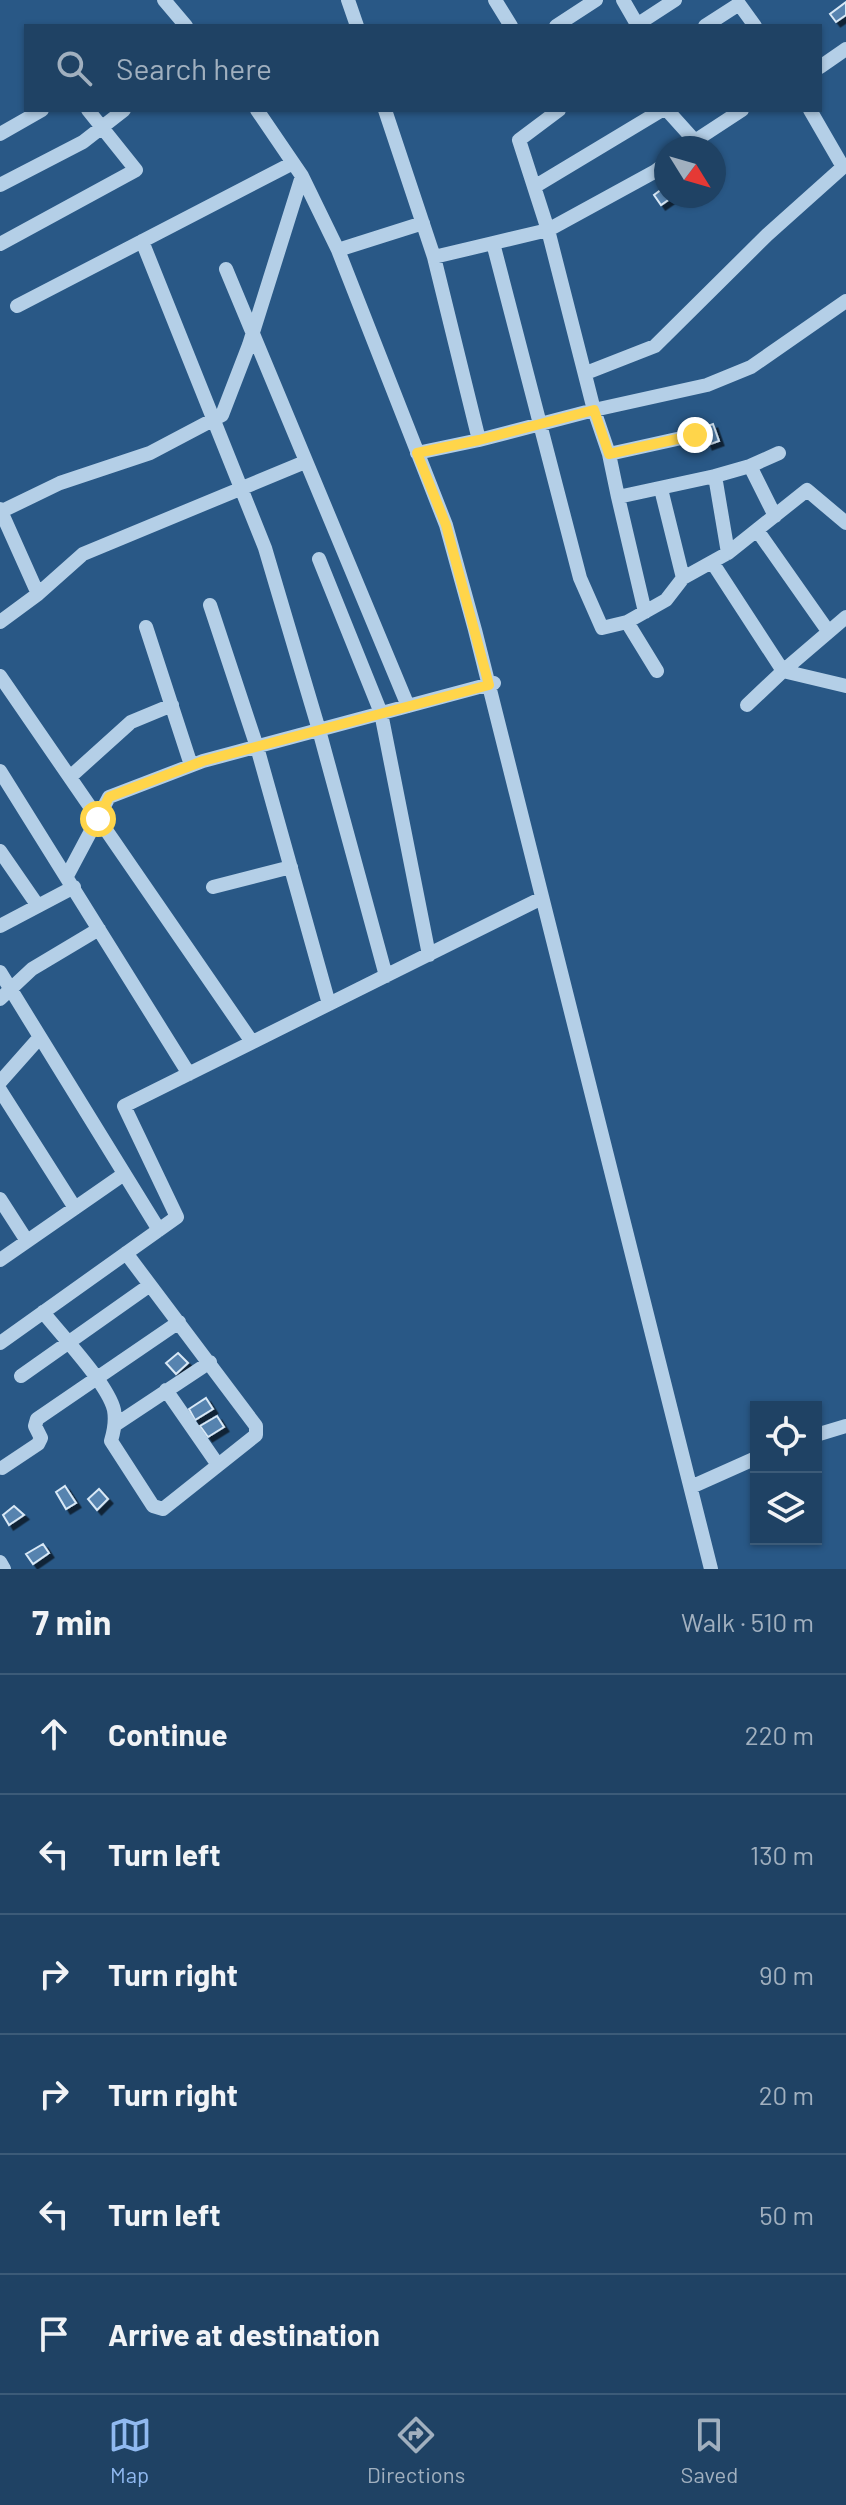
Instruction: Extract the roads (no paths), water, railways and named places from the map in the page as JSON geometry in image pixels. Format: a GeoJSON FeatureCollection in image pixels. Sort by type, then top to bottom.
{"type":"FeatureCollection","features":[{"type":"Feature","properties":{"kind":"street"},"geometry":{"type":"LineString","coordinates":[[164,0],[184,24]]}},
{"type":"Feature","properties":{"kind":"street"},"geometry":{"type":"LineString","coordinates":[[348,0],[356,24]]}},
{"type":"Feature","properties":{"kind":"street"},"geometry":{"type":"LineString","coordinates":[[559,24],[596,0]]}},
{"type":"Feature","properties":{"kind":"street"},"geometry":{"type":"LineString","coordinates":[[623,0],[635,24]]}},
{"type":"Feature","properties":{"kind":"street"},"geometry":{"type":"LineString","coordinates":[[639,24],[675,0]]}},
{"type":"Feature","properties":{"kind":"street"},"geometry":{"type":"LineString","coordinates":[[501,2],[510,24]]}},
{"type":"Feature","properties":{"kind":"street"},"geometry":{"type":"LineString","coordinates":[[708,24],[735,2],[753,24]]}},
{"type":"Feature","properties":{"kind":"street"},"geometry":{"type":"LineString","coordinates":[[822,66],[846,49]]}},
{"type":"Feature","properties":{"kind":"street"},"geometry":{"type":"LineString","coordinates":[[0,134],[38,112]]}},
{"type":"Feature","properties":{"kind":"street"},"geometry":{"type":"LineString","coordinates":[[0,244],[136,170],[90,112]]}},
{"type":"Feature","properties":{"kind":"street"},"geometry":{"type":"LineString","coordinates":[[0,185],[83,142],[121,112]]}},
{"type":"Feature","properties":{"kind":"street"},"geometry":{"type":"LineString","coordinates":[[258,112],[302,176],[338,250],[446,525],[492,684],[542,898],[711,1569]]}},
{"type":"Feature","properties":{"kind":"street"},"geometry":{"type":"LineString","coordinates":[[386,112],[434,257],[479,440]]}},
{"type":"Feature","properties":{"kind":"street"},"geometry":{"type":"LineString","coordinates":[[556,112],[519,140],[548,230],[594,410],[609,454],[645,612]]}},
{"type":"Feature","properties":{"kind":"street"},"geometry":{"type":"LineString","coordinates":[[534,187],[661,112]]}},
{"type":"Feature","properties":{"kind":"street"},"geometry":{"type":"LineString","coordinates":[[665,112],[683,136]]}},
{"type":"Feature","properties":{"kind":"street"},"geometry":{"type":"LineString","coordinates":[[701,136],[739,112]]}},
{"type":"Feature","properties":{"kind":"street"},"geometry":{"type":"LineString","coordinates":[[586,373],[655,346],[767,235],[843,167],[811,112]]}},
{"type":"Feature","properties":{"kind":"street"},"geometry":{"type":"LineString","coordinates":[[17,306],[293,163]]}},
{"type":"Feature","properties":{"kind":"street"},"geometry":{"type":"LineString","coordinates":[[434,257],[548,230],[654,172]]}},
{"type":"Feature","properties":{"kind":"street"},"geometry":{"type":"LineString","coordinates":[[38,594],[0,511],[60,483],[150,453],[222,415],[253,334],[302,176]]}},
{"type":"Feature","properties":{"kind":"street"},"geometry":{"type":"LineString","coordinates":[[338,250],[423,223]]}},
{"type":"Feature","properties":{"kind":"street"},"geometry":{"type":"LineString","coordinates":[[142,241],[265,548],[319,730],[386,976]]}},
{"type":"Feature","properties":{"kind":"street"},"geometry":{"type":"LineString","coordinates":[[493,243],[580,578],[602,628],[627,622],[666,600],[683,578],[728,553],[807,490],[846,523]]}},
{"type":"Feature","properties":{"kind":"street"},"geometry":{"type":"LineString","coordinates":[[226,269],[408,706]]}},
{"type":"Feature","properties":{"kind":"street"},"geometry":{"type":"LineString","coordinates":[[417,453],[707,385],[751,367],[846,301]]}},
{"type":"Feature","properties":{"kind":"street"},"geometry":{"type":"LineString","coordinates":[[609,454],[695,435]]}},
{"type":"Feature","properties":{"kind":"street"},"geometry":{"type":"LineString","coordinates":[[618,497],[715,476],[750,466],[779,453]]}},
{"type":"Feature","properties":{"kind":"street"},"geometry":{"type":"LineString","coordinates":[[0,622],[38,594],[83,554],[305,462]]}},
{"type":"Feature","properties":{"kind":"street"},"geometry":{"type":"LineString","coordinates":[[750,466],[775,516]]}},
{"type":"Feature","properties":{"kind":"street"},"geometry":{"type":"LineString","coordinates":[[715,476],[728,553]]}},
{"type":"Feature","properties":{"kind":"street"},"geometry":{"type":"LineString","coordinates":[[661,489],[683,578]]}},
{"type":"Feature","properties":{"kind":"street"},"geometry":{"type":"LineString","coordinates":[[757,530],[828,631]]}},
{"type":"Feature","properties":{"kind":"street"},"geometry":{"type":"LineString","coordinates":[[319,559],[381,713],[429,955]]}},
{"type":"Feature","properties":{"kind":"street"},"geometry":{"type":"LineString","coordinates":[[712,562],[783,671],[846,686]]}},
{"type":"Feature","properties":{"kind":"street"},"geometry":{"type":"LineString","coordinates":[[210,605],[257,747],[329,1004]]}},
{"type":"Feature","properties":{"kind":"street"},"geometry":{"type":"LineString","coordinates":[[747,705],[846,617]]}},
{"type":"Feature","properties":{"kind":"street"},"geometry":{"type":"LineString","coordinates":[[627,622],[657,671]]}},
{"type":"Feature","properties":{"kind":"street"},"geometry":{"type":"LineString","coordinates":[[146,627],[191,765]]}},
{"type":"Feature","properties":{"kind":"street"},"geometry":{"type":"LineString","coordinates":[[0,676],[252,1042]]}},
{"type":"Feature","properties":{"kind":"street"},"geometry":{"type":"LineString","coordinates":[[0,926],[38,906],[70,882],[109,797],[191,765],[492,684]]}},
{"type":"Feature","properties":{"kind":"street"},"geometry":{"type":"LineString","coordinates":[[70,777],[131,722],[172,705]]}},
{"type":"Feature","properties":{"kind":"street"},"geometry":{"type":"LineString","coordinates":[[0,771],[189,1074]]}},
{"type":"Feature","properties":{"kind":"street"},"geometry":{"type":"LineString","coordinates":[[0,851],[38,906]]}},
{"type":"Feature","properties":{"kind":"street"},"geometry":{"type":"LineString","coordinates":[[213,887],[291,867]]}},
{"type":"Feature","properties":{"kind":"street"},"geometry":{"type":"LineString","coordinates":[[1,1341],[177,1217],[124,1106],[542,898]]}},
{"type":"Feature","properties":{"kind":"street"},"geometry":{"type":"LineString","coordinates":[[5,994],[32,969],[99,929]]}},
{"type":"Feature","properties":{"kind":"street"},"geometry":{"type":"LineString","coordinates":[[0,972],[5,994],[40,1037],[159,1230]]}},
{"type":"Feature","properties":{"kind":"street"},"geometry":{"type":"LineString","coordinates":[[0,1082],[40,1037]]}},
{"type":"Feature","properties":{"kind":"street"},"geometry":{"type":"LineString","coordinates":[[0,1090],[75,1208]]}},
{"type":"Feature","properties":{"kind":"street"},"geometry":{"type":"LineString","coordinates":[[0,1260],[124,1174]]}},
{"type":"Feature","properties":{"kind":"street"},"geometry":{"type":"LineString","coordinates":[[0,1199],[27,1241]]}},
{"type":"Feature","properties":{"kind":"street"},"geometry":{"type":"LineString","coordinates":[[43,1312],[107,1393],[114,1409],[115,1425],[111,1441],[153,1506],[163,1509],[256,1435],[256,1426],[126,1253]]}},
{"type":"Feature","properties":{"kind":"street"},"geometry":{"type":"LineString","coordinates":[[21,1376],[150,1285]]}},
{"type":"Feature","properties":{"kind":"street"},"geometry":{"type":"LineString","coordinates":[[2,1468],[38,1444],[41,1438],[35,1426],[37,1419],[179,1322]]}},
{"type":"Feature","properties":{"kind":"street"},"geometry":{"type":"LineString","coordinates":[[115,1425],[210,1362]]}},
{"type":"Feature","properties":{"kind":"street"},"geometry":{"type":"LineString","coordinates":[[166,1390],[218,1465]]}},
{"type":"Feature","properties":{"kind":"street"},"geometry":{"type":"LineString","coordinates":[[822,1433],[846,1426]]}},
{"type":"Feature","properties":{"kind":"street"},"geometry":{"type":"LineString","coordinates":[[691,1487],[750,1461]]}},
{"type":"Feature","properties":{"kind":"street"},"geometry":{"type":"LineString","coordinates":[[0,1562],[4,1569]]}}]}
